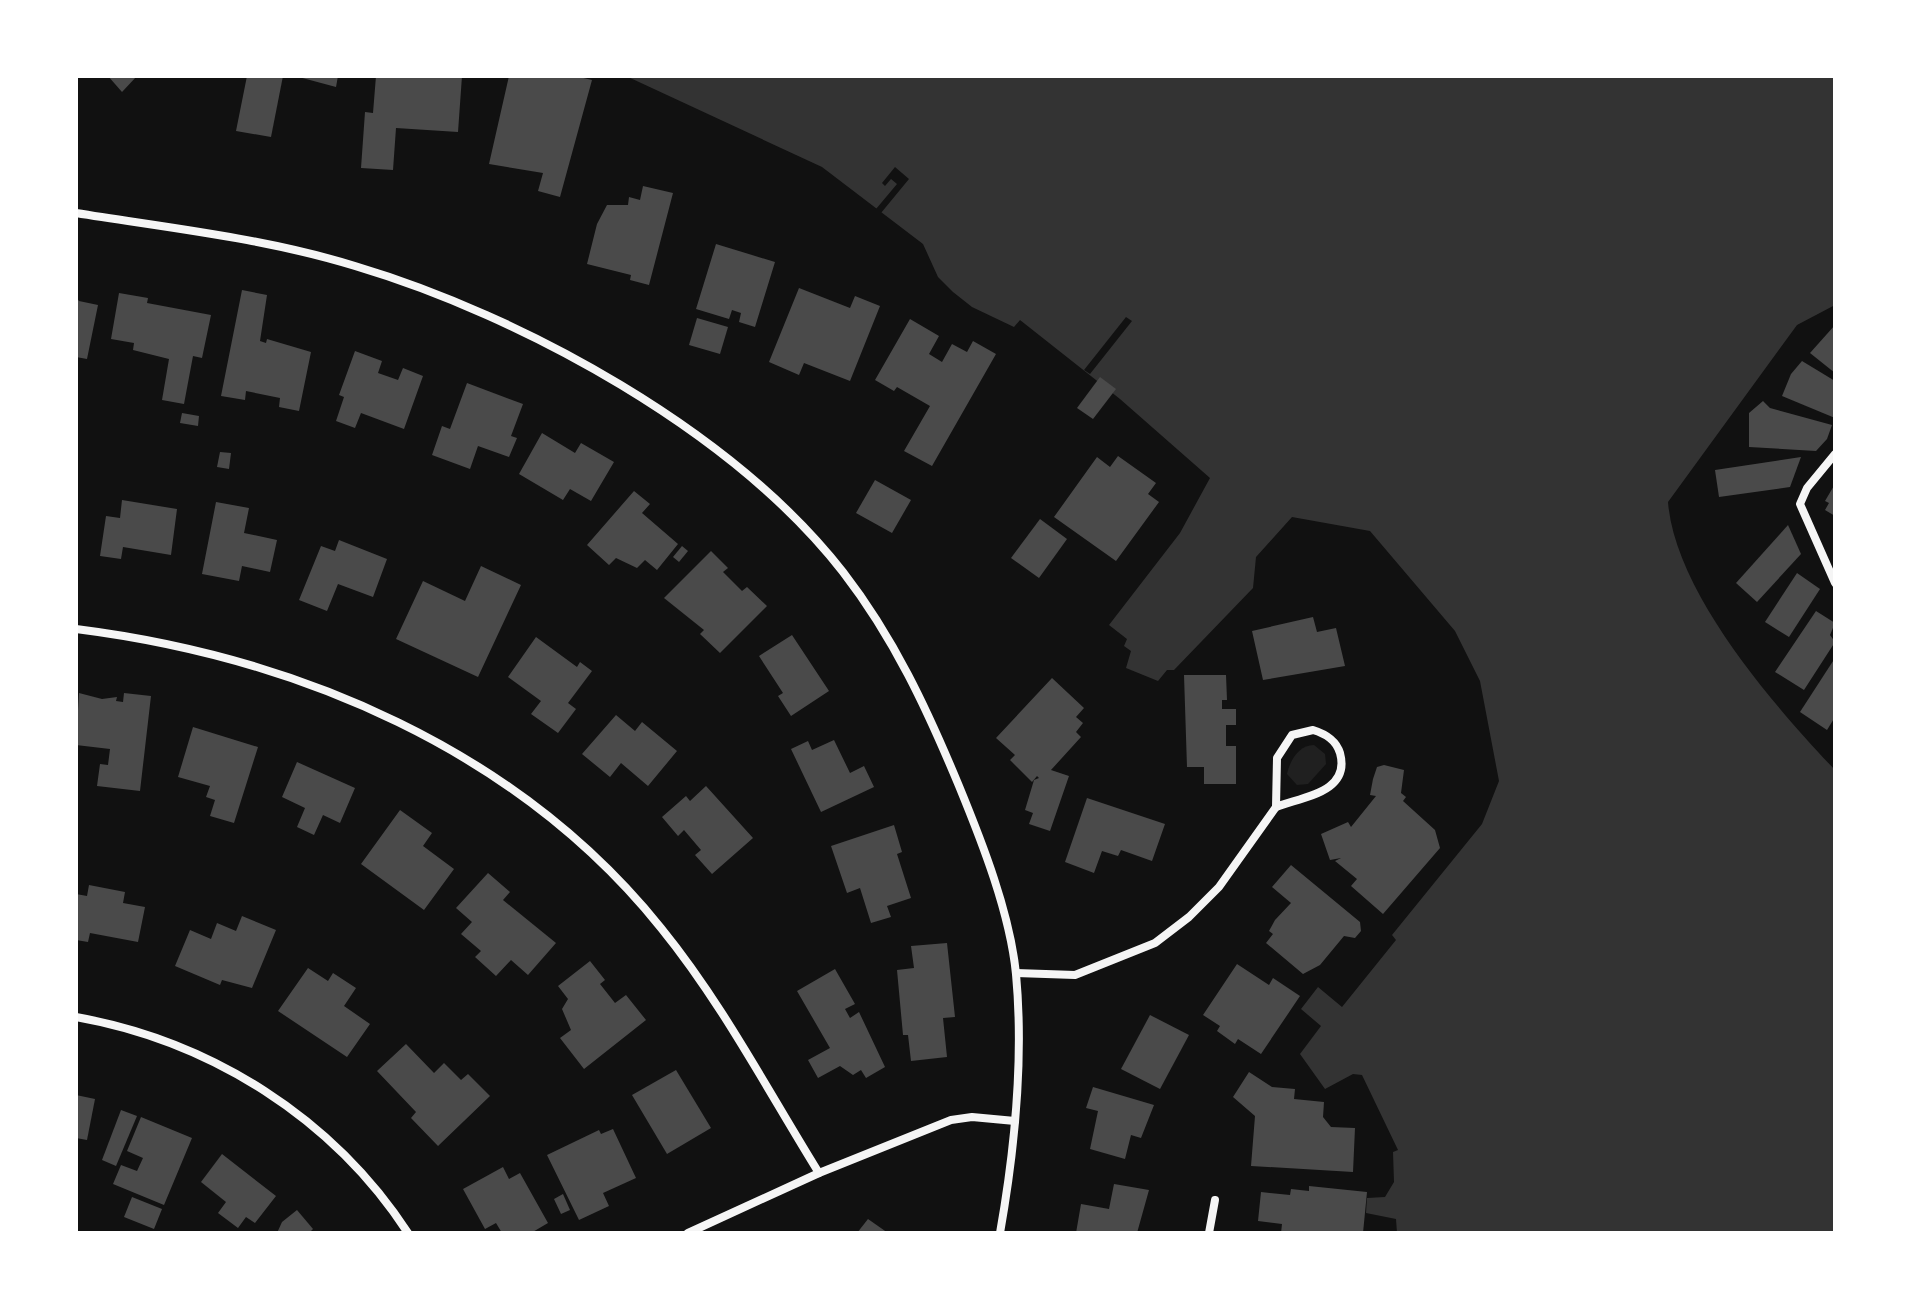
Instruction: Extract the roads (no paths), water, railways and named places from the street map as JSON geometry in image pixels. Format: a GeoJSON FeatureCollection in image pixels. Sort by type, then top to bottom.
{"type":"FeatureCollection","features":[{"type":"Feature","properties":{"kind":"street"},"geometry":{"type":"LineString","coordinates":[[76,213],[304,252],[381,274],[466,308],[574,358],[659,408],[714,449],[815,540],[859,593],[900,655],[920,694],[980,838],[1009,937],[1016,973],[1019,1055],[1015,1121],[1000,1233]]}},
{"type":"Feature","properties":{"kind":"street"},"geometry":{"type":"LineString","coordinates":[[1835,454],[1807,488],[1800,504],[1835,583]]}},
{"type":"Feature","properties":{"kind":"street"},"geometry":{"type":"LineString","coordinates":[[76,629],[189,649],[320,687],[427,737],[531,803],[579,843],[662,929],[693,972],[819,1173]]}},
{"type":"Feature","properties":{"kind":"street"},"geometry":{"type":"LineString","coordinates":[[1016,973],[1075,975],[1155,943],[1189,917],[1219,887],[1276,807],[1277,758],[1285,743],[1303,731],[1313,730],[1331,738],[1341,756],[1341,766],[1332,785],[1319,795],[1276,807]]}},
{"type":"Feature","properties":{"kind":"street"},"geometry":{"type":"LineString","coordinates":[[76,1017],[159,1038],[240,1075],[312,1126],[354,1164],[389,1204],[408,1233]]}},
{"type":"Feature","properties":{"kind":"street"},"geometry":{"type":"LineString","coordinates":[[688,1233],[819,1173],[961,1118],[1015,1121]]}},
{"type":"Feature","properties":{"kind":"street"},"geometry":{"type":"LineString","coordinates":[[1209,1233],[1215,1200]]}}]}
